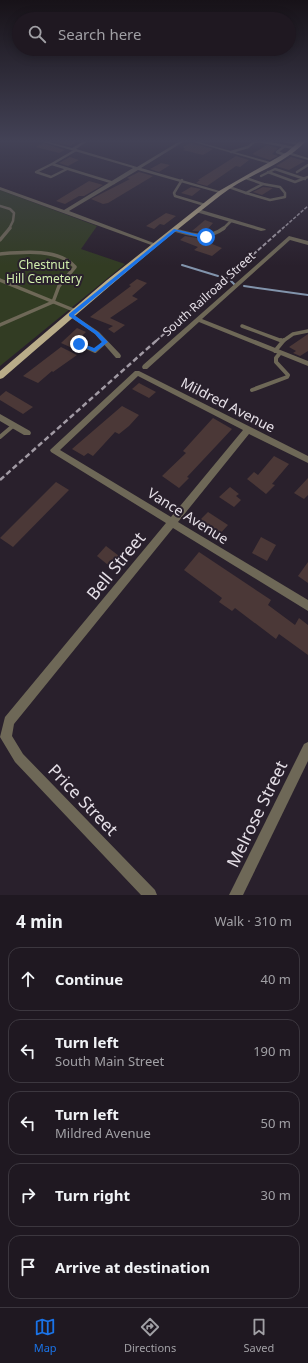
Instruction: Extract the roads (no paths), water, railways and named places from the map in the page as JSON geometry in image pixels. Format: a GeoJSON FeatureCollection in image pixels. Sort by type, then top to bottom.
{"type":"FeatureCollection","features":[{"type":"Feature","properties":{"kind":"main road"},"geometry":{"type":"LineString","coordinates":[[0,376],[205,205],[221,192],[237,183]]}},
{"type":"Feature","properties":{"kind":"street"},"geometry":{"type":"LineString","coordinates":[[66,211],[114,183]]}},
{"type":"Feature","properties":{"kind":"street"},"geometry":{"type":"LineString","coordinates":[[191,183],[221,192]]}},
{"type":"Feature","properties":{"kind":"street"},"geometry":{"type":"LineString","coordinates":[[0,188],[156,245]]}},
{"type":"Feature","properties":{"kind":"street"},"geometry":{"type":"LineString","coordinates":[[198,211],[263,230]]}},
{"type":"Feature","properties":{"kind":"street","name":"South Railroad Street"},"geometry":{"type":"LineString","coordinates":[[145,367],[290,238],[308,243]]}},
{"type":"Feature","properties":{"kind":"street"},"geometry":{"type":"LineString","coordinates":[[74,313],[97,333],[118,356]]}},
{"type":"Feature","properties":{"kind":"street"},"geometry":{"type":"LineString","coordinates":[[199,320],[308,364]]}},
{"type":"Feature","properties":{"kind":"street","name":"Mildred Avenue"},"geometry":{"type":"LineString","coordinates":[[54,450],[137,373],[308,460]]}},
{"type":"Feature","properties":{"kind":"street"},"geometry":{"type":"LineString","coordinates":[[0,417],[28,433]]}},
{"type":"Feature","properties":{"kind":"street","name":"Bell Street"},"geometry":{"type":"LineString","coordinates":[[9,722],[248,430]]}},
{"type":"Feature","properties":{"kind":"street","name":"Vance Avenue"},"geometry":{"type":"LineString","coordinates":[[54,450],[308,606]]}},
{"type":"Feature","properties":{"kind":"street","name":"Price Street"},"geometry":{"type":"LineString","coordinates":[[9,722],[6,737],[20,758],[150,895]]}},
{"type":"Feature","properties":{"kind":"street","name":"Melrose Street"},"geometry":{"type":"LineString","coordinates":[[236,895],[308,748]]}},
{"type":"Feature","properties":{"kind":"lane"},"geometry":{"type":"LineString","coordinates":[[180,183],[174,193],[175,196],[205,205]]}},
{"type":"Feature","properties":{"kind":"lane"},"geometry":{"type":"LineString","coordinates":[[229,187],[270,200],[277,200],[285,197],[285,193],[280,188],[260,183]]}},
{"type":"Feature","properties":{"kind":"lane"},"geometry":{"type":"LineString","coordinates":[[246,193],[263,184]]}},
{"type":"Feature","properties":{"kind":"lane"},"geometry":{"type":"LineString","coordinates":[[0,206],[10,209],[14,213],[14,217],[9,230],[0,240]]}},
{"type":"Feature","properties":{"kind":"lane"},"geometry":{"type":"LineString","coordinates":[[175,230],[206,237],[217,233],[230,221]]}},
{"type":"Feature","properties":{"kind":"lane"},"geometry":{"type":"LineString","coordinates":[[0,257],[6,253]]}},
{"type":"Feature","properties":{"kind":"lane"},"geometry":{"type":"LineString","coordinates":[[0,254],[51,254],[74,264],[75,267],[59,286],[53,302],[0,325]]}},
{"type":"Feature","properties":{"kind":"lane"},"geometry":{"type":"LineString","coordinates":[[0,280],[53,302],[74,313]]}},
{"type":"Feature","properties":{"kind":"lane"},"geometry":{"type":"LineString","coordinates":[[242,326],[282,341]]}},
{"type":"Feature","properties":{"kind":"lane"},"geometry":{"type":"LineString","coordinates":[[252,390],[287,377],[288,375],[276,362],[282,341],[296,333],[308,331]]}},
{"type":"Feature","properties":{"kind":"lane"},"geometry":{"type":"LineString","coordinates":[[79,344],[95,350],[105,342]]}},
{"type":"Feature","properties":{"kind":"lane"},"geometry":{"type":"LineString","coordinates":[[0,436],[14,425]]}},
{"type":"Feature","properties":{"kind":"waterway"},"geometry":{"type":"LineString","coordinates":[[182,265],[218,276]]}},
{"type":"Feature","properties":{"kind":"waterway"},"geometry":{"type":"LineString","coordinates":[[231,281],[234,284]]}},
{"type":"Feature","properties":{"kind":"waterway"},"geometry":{"type":"LineString","coordinates":[[244,286],[308,295]]}},
{"type":"Feature","properties":{"kind":"railway"},"geometry":{"type":"LineString","coordinates":[[282,229],[308,206]]}},
{"type":"Feature","properties":{"kind":"railway"},"geometry":{"type":"LineString","coordinates":[[156,341],[283,228]]}},
{"type":"Feature","properties":{"kind":"railway"},"geometry":{"type":"LineString","coordinates":[[0,480],[157,340]]}},
{"type":"Feature","properties":{"kind":"park label","name":"Chestnut Hill Cemetery"},"geometry":{"type":"Point","coordinates":[44,272]}}]}
